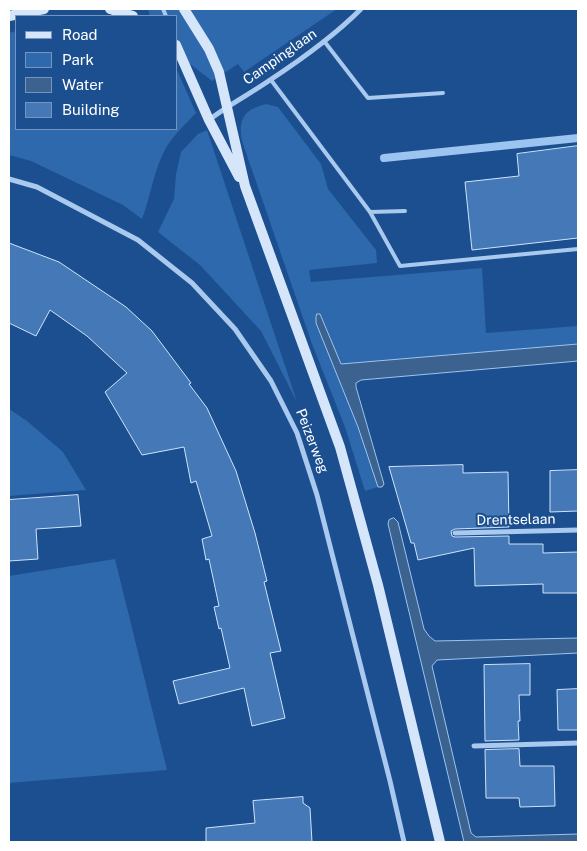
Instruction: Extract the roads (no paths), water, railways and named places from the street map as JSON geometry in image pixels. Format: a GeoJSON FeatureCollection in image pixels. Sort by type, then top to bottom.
{"type":"FeatureCollection","features":[{"type":"Feature","properties":{"kind":"street"},"geometry":{"type":"LineString","coordinates":[[9,16],[44,9]]}},
{"type":"Feature","properties":{"kind":"street"},"geometry":{"type":"LineString","coordinates":[[110,9],[130,15]]}},
{"type":"Feature","properties":{"kind":"street","name":"Peizerweg"},"geometry":{"type":"LineString","coordinates":[[184,9],[209,49],[219,72],[228,106],[244,186]]}},
{"type":"Feature","properties":{"kind":"street","name":"Campinglaan"},"geometry":{"type":"LineString","coordinates":[[209,120],[271,80],[344,26],[361,9]]}},
{"type":"Feature","properties":{"kind":"street","name":"Peizerweg"},"geometry":{"type":"LineString","coordinates":[[178,50],[209,120],[244,186],[340,447],[378,585],[440,842]]}},
{"type":"Feature","properties":{"kind":"street","name":"Peizerweg"},"geometry":{"type":"LineString","coordinates":[[9,179],[36,187],[138,240],[192,284],[223,316],[235,329],[271,382],[297,433],[317,495],[404,842]]}},
{"type":"Feature","properties":{"kind":"street","name":"Drentselaan"},"geometry":{"type":"LineString","coordinates":[[455,533],[578,530]]}},
{"type":"Feature","properties":{"kind":"street"},"geometry":{"type":"LineString","coordinates":[[474,746],[578,743]]}},
{"type":"Feature","properties":{"kind":"lane"},"geometry":{"type":"LineString","coordinates":[[324,40],[368,98],[443,93]]}},
{"type":"Feature","properties":{"kind":"lane"},"geometry":{"type":"LineString","coordinates":[[271,80],[370,212],[400,266],[578,249]]}},
{"type":"Feature","properties":{"kind":"lane"},"geometry":{"type":"LineString","coordinates":[[370,212],[405,212]]}},
{"type":"Feature","properties":{"kind":"water"},"geometry":{"type":"Polygon","coordinates":[[[317,314],[320,314],[341,364],[578,344],[578,361],[361,380],[356,383],[384,484],[382,487],[378,487],[358,427],[316,323],[317,314]]]}},
{"type":"Feature","properties":{"kind":"water"},"geometry":{"type":"Polygon","coordinates":[[[394,518],[398,522],[424,629],[435,641],[578,638],[578,653],[437,660],[432,666],[471,833],[476,837],[578,834],[578,842],[464,842],[388,524],[389,520],[394,518]]]}},
{"type":"Feature","properties":{"kind":"waterway"},"geometry":{"type":"LineString","coordinates":[[384,158],[578,138]]}}]}
